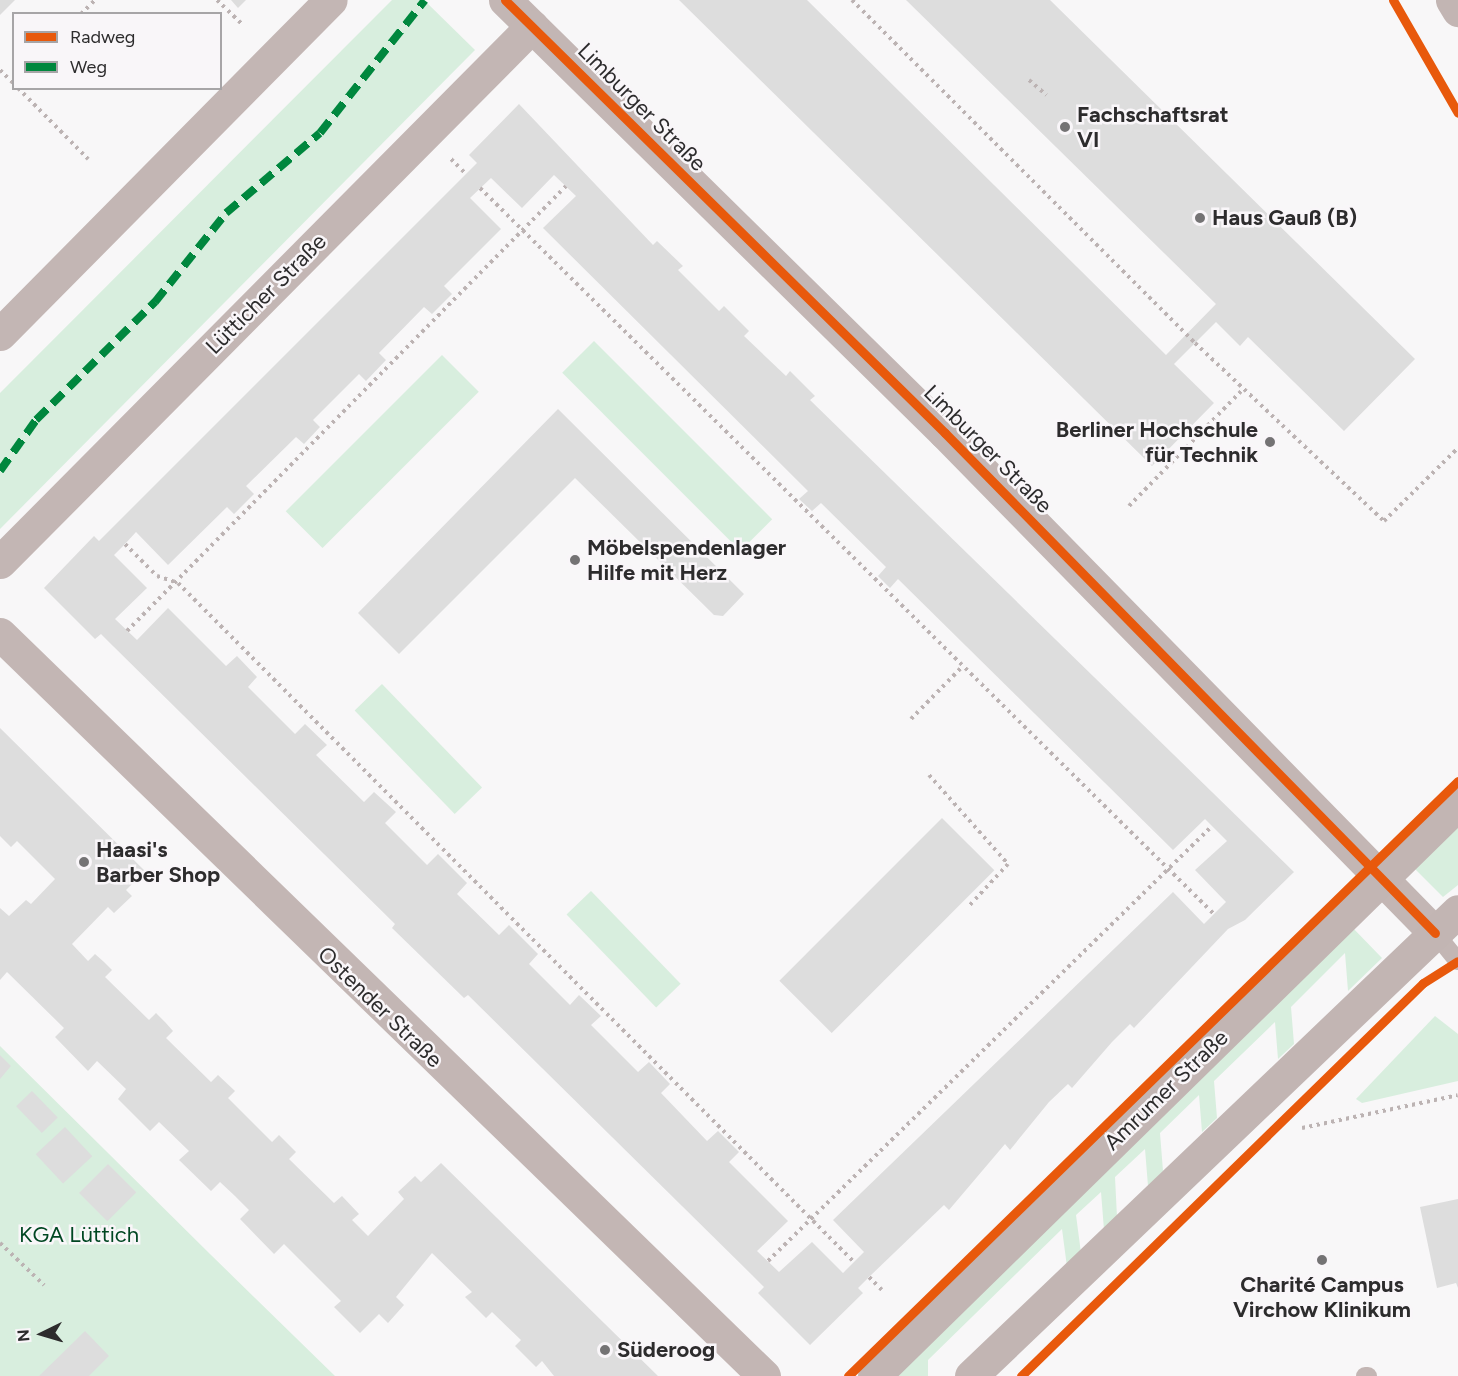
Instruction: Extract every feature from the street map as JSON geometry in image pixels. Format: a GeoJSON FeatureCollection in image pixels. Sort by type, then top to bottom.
{"type":"FeatureCollection","features":[{"type":"Feature","properties":{"kind":"main road"},"geometry":{"type":"LineString","coordinates":[[1452,0],[1458,10]]}},
{"type":"Feature","properties":{"kind":"main road","name":"Amrumer Straße"},"geometry":{"type":"LineString","coordinates":[[874,1376],[1458,804]]}},
{"type":"Feature","properties":{"kind":"main road"},"geometry":{"type":"LineString","coordinates":[[971,1376],[1447,922]]}},
{"type":"Feature","properties":{"kind":"street"},"geometry":{"type":"LineString","coordinates":[[0,334],[331,0]]}},
{"type":"Feature","properties":{"kind":"street","name":"Limburger Straße"},"geometry":{"type":"LineString","coordinates":[[505,0],[945,433],[1383,877],[1447,922]]}},
{"type":"Feature","properties":{"kind":"street","name":"Lütticher Straße"},"geometry":{"type":"LineString","coordinates":[[0,562],[532,26]]}},
{"type":"Feature","properties":{"kind":"street","name":"Ostender Straße"},"geometry":{"type":"LineString","coordinates":[[0,634],[764,1376]]}},
{"type":"Feature","properties":{"kind":"lane"},"geometry":{"type":"LineString","coordinates":[[1447,922],[1458,961]]}},
{"type":"Feature","properties":{"kind":"path"},"geometry":{"type":"LineString","coordinates":[[83,12],[94,0]]}},
{"type":"Feature","properties":{"kind":"path"},"geometry":{"type":"LineString","coordinates":[[217,0],[242,24]]}},
{"type":"Feature","properties":{"kind":"path"},"geometry":{"type":"LineString","coordinates":[[852,0],[1243,390],[1384,521],[1458,448]]}},
{"type":"Feature","properties":{"kind":"path"},"geometry":{"type":"LineString","coordinates":[[0,70],[12,81]]}},
{"type":"Feature","properties":{"kind":"path"},"geometry":{"type":"LineString","coordinates":[[20,90],[88,159]]}},
{"type":"Feature","properties":{"kind":"path"},"geometry":{"type":"LineString","coordinates":[[448,156],[466,174]]}},
{"type":"Feature","properties":{"kind":"path"},"geometry":{"type":"LineString","coordinates":[[127,631],[178,583],[524,232],[532,216],[566,186]]}},
{"type":"Feature","properties":{"kind":"path"},"geometry":{"type":"LineString","coordinates":[[480,188],[961,668],[1214,914]]}},
{"type":"Feature","properties":{"kind":"path"},"geometry":{"type":"LineString","coordinates":[[1129,506],[1243,390]]}},
{"type":"Feature","properties":{"kind":"path"},"geometry":{"type":"LineString","coordinates":[[125,544],[158,576],[178,583],[813,1216],[854,1262]]}},
{"type":"Feature","properties":{"kind":"path"},"geometry":{"type":"LineString","coordinates":[[910,719],[961,668]]}},
{"type":"Feature","properties":{"kind":"path"},"geometry":{"type":"LineString","coordinates":[[929,775],[1008,864],[969,906]]}},
{"type":"Feature","properties":{"kind":"path"},"geometry":{"type":"LineString","coordinates":[[768,1261],[1212,826]]}},
{"type":"Feature","properties":{"kind":"path"},"geometry":{"type":"LineString","coordinates":[[1302,1128],[1458,1095]]}},
{"type":"Feature","properties":{"kind":"path"},"geometry":{"type":"LineString","coordinates":[[0,1243],[44,1285]]}},
{"type":"Feature","properties":{"kind":"path"},"geometry":{"type":"LineString","coordinates":[[868,1277],[882,1290]]}},
{"type":"Feature","properties":{"kind":"green space"},"geometry":{"type":"Polygon","coordinates":[[[392,0],[424,0],[475,50],[0,529],[0,393],[392,0]]]}},
{"type":"Feature","properties":{"kind":"green space"},"geometry":{"type":"Polygon","coordinates":[[[594,341],[772,519],[740,551],[562,373],[594,341]]]}},
{"type":"Feature","properties":{"kind":"green space"},"geometry":{"type":"Polygon","coordinates":[[[442,355],[479,392],[322,548],[286,511],[442,355]]]}},
{"type":"Feature","properties":{"kind":"green space"},"geometry":{"type":"Polygon","coordinates":[[[382,684],[482,788],[455,814],[355,710],[382,684]]]}},
{"type":"Feature","properties":{"kind":"green space"},"geometry":{"type":"Polygon","coordinates":[[[1458,821],[1458,885],[1443,897],[1414,868],[1458,821]]]}},
{"type":"Feature","properties":{"kind":"green space"},"geometry":{"type":"Polygon","coordinates":[[[591,891],[681,984],[656,1007],[567,915],[591,891]]]}},
{"type":"Feature","properties":{"kind":"green space"},"geometry":{"type":"Polygon","coordinates":[[[1350,925],[1382,958],[1348,991],[1345,953],[1291,1007],[1294,1044],[1278,1059],[1275,1022],[1214,1081],[1217,1118],[1202,1132],[1199,1095],[1160,1133],[1163,1171],[1148,1186],[1145,1149],[1115,1177],[1117,1217],[1104,1230],[1101,1192],[1076,1215],[1081,1253],[1067,1267],[1062,1229],[928,1360],[928,1376],[888,1376],[1350,925]]]}},
{"type":"Feature","properties":{"kind":"green space"},"geometry":{"type":"Polygon","coordinates":[[[1435,1016],[1458,1034],[1458,1081],[1362,1103],[1356,1099],[1435,1016]]]}},
{"type":"Feature","properties":{"kind":"green space","name":"KGA Lüttich"},"geometry":{"type":"Polygon","coordinates":[[[0,1046],[210,1254],[335,1376],[0,1376],[0,1046]]]}},
{"type":"Feature","properties":{"kind":"building"},"geometry":{"type":"Polygon","coordinates":[[[0,0],[15,0],[0,15],[0,0]]]}},
{"type":"Feature","properties":{"kind":"building"},"geometry":{"type":"Polygon","coordinates":[[[231,0],[246,0],[238,8],[231,0]]]}},
{"type":"Feature","properties":{"kind":"building"},"geometry":{"type":"Polygon","coordinates":[[[679,0],[807,0],[1166,355],[1216,304],[906,0],[1050,0],[1415,359],[1344,431],[1248,337],[1240,346],[1216,322],[1174,364],[1214,403],[1152,466],[679,0]]]}},
{"type":"Feature","properties":{"kind":"building"},"geometry":{"type":"Polygon","coordinates":[[[519,104],[653,245],[657,241],[683,266],[678,270],[719,311],[724,306],[749,331],[744,336],[786,376],[790,371],[815,396],[810,400],[1294,872],[1245,920],[1228,929],[1134,1028],[1130,1024],[1072,1088],[1068,1084],[1049,1102],[1010,1150],[1005,1144],[949,1210],[944,1205],[869,1277],[858,1288],[863,1293],[810,1345],[758,1293],[764,1287],[752,1275],[468,995],[464,998],[392,928],[395,924],[101,634],[95,639],[44,588],[94,536],[99,541],[477,163],[469,155],[519,104]],[[554,175],[522,208],[491,178],[470,198],[501,229],[444,286],[452,294],[432,314],[424,307],[379,353],[386,360],[366,381],[359,374],[313,420],[320,427],[304,444],[296,437],[246,486],[254,494],[234,514],[227,507],[168,565],[136,532],[114,555],[147,588],[115,619],[137,640],[168,608],[226,666],[237,656],[257,677],[248,687],[295,734],[305,724],[327,745],[316,755],[364,802],[374,792],[396,812],[385,823],[427,865],[438,854],[467,883],[457,894],[499,935],[509,925],[538,954],[529,964],[570,1005],[579,995],[601,1016],[591,1025],[638,1072],[649,1062],[670,1084],[661,1093],[707,1141],[718,1131],[739,1152],[729,1162],[788,1221],[757,1251],[779,1272],[812,1242],[843,1273],[864,1252],[833,1220],[1173,892],[1204,924],[1226,902],[1195,870],[1227,841],[1205,819],[1173,850],[898,579],[890,588],[878,576],[886,567],[821,503],[812,511],[799,499],[808,491],[543,228],[576,196],[554,175]]]}},
{"type":"Feature","properties":{"kind":"building"},"geometry":{"type":"Polygon","coordinates":[[[558,409],[744,594],[723,616],[714,615],[575,478],[399,654],[358,613],[558,409]]]}},
{"type":"Feature","properties":{"kind":"building"},"geometry":{"type":"Polygon","coordinates":[[[0,728],[145,871],[126,890],[132,896],[114,913],[108,907],[72,944],[88,961],[95,954],[104,962],[112,970],[105,977],[149,1020],[156,1013],[173,1031],[166,1038],[211,1082],[218,1075],[235,1091],[228,1098],[272,1142],[279,1135],[296,1152],[289,1159],[334,1203],[342,1196],[359,1214],[352,1220],[368,1236],[404,1199],[398,1192],[415,1176],[421,1182],[441,1163],[658,1376],[554,1376],[542,1361],[536,1367],[515,1346],[521,1340],[492,1312],[486,1318],[465,1297],[472,1292],[432,1253],[396,1297],[404,1305],[388,1323],[379,1314],[360,1333],[334,1307],[341,1301],[284,1244],[274,1254],[240,1219],[249,1210],[235,1196],[220,1182],[211,1191],[179,1160],[189,1151],[159,1122],[150,1131],[118,1099],[126,1089],[97,1061],[88,1071],[55,1037],[64,1028],[7,972],[0,980],[0,908],[9,916],[26,900],[31,904],[55,879],[17,841],[11,847],[0,836],[0,728]]]}},
{"type":"Feature","properties":{"kind":"building"},"geometry":{"type":"Polygon","coordinates":[[[942,818],[994,870],[832,1033],[779,981],[942,818]]]}},
{"type":"Feature","properties":{"kind":"building"},"geometry":{"type":"Polygon","coordinates":[[[0,1055],[11,1066],[0,1079],[0,1055]]]}},
{"type":"Feature","properties":{"kind":"building"},"geometry":{"type":"Polygon","coordinates":[[[32,1091],[58,1118],[42,1133],[16,1106],[32,1091]]]}},
{"type":"Feature","properties":{"kind":"building"},"geometry":{"type":"Polygon","coordinates":[[[65,1127],[92,1156],[63,1184],[36,1154],[65,1127]]]}},
{"type":"Feature","properties":{"kind":"building"},"geometry":{"type":"Polygon","coordinates":[[[108,1164],[136,1192],[107,1221],[79,1193],[108,1164]]]}},
{"type":"Feature","properties":{"kind":"building"},"geometry":{"type":"Polygon","coordinates":[[[1458,1199],[1458,1288],[1456,1283],[1437,1288],[1420,1207],[1458,1199]]]}},
{"type":"Feature","properties":{"kind":"building"},"geometry":{"type":"Polygon","coordinates":[[[85,1331],[109,1356],[89,1376],[39,1376],[85,1331]]]}},
{"type":"Feature","properties":{"kind":"marked path"},"geometry":{"type":"LineString","coordinates":[[0,471],[36,420],[155,302],[226,213],[320,133],[425,0]]}},
{"type":"Feature","properties":{"kind":"cycle path"},"geometry":{"type":"LineString","coordinates":[[505,0],[945,433],[1435,933]]}},
{"type":"Feature","properties":{"kind":"cycle path"},"geometry":{"type":"LineString","coordinates":[[1393,0],[1458,113]]}},
{"type":"Feature","properties":{"kind":"cycle path"},"geometry":{"type":"LineString","coordinates":[[848,1376],[1458,781]]}},
{"type":"Feature","properties":{"kind":"cycle path"},"geometry":{"type":"LineString","coordinates":[[1021,1376],[1423,983],[1458,961]]}},
{"type":"Feature","properties":{"kind":"place","name":"Fachschaftsrat VI"},"geometry":{"type":"Point","coordinates":[1065,127]}},
{"type":"Feature","properties":{"kind":"place","name":"Haus Gauß (B)"},"geometry":{"type":"Point","coordinates":[1200,218]}},
{"type":"Feature","properties":{"kind":"place","name":"Berliner Hochschule für Technik"},"geometry":{"type":"Point","coordinates":[1270,442]}},
{"type":"Feature","properties":{"kind":"place","name":"Möbelspendenlager Hilfe mit Herz"},"geometry":{"type":"Point","coordinates":[575,560]}},
{"type":"Feature","properties":{"kind":"place","name":"Haasi's Barber Shop"},"geometry":{"type":"Point","coordinates":[84,862]}},
{"type":"Feature","properties":{"kind":"place","name":"Charité Campus Virchow Klinikum"},"geometry":{"type":"Point","coordinates":[1322,1260]}},
{"type":"Feature","properties":{"kind":"place","name":"Süderoog"},"geometry":{"type":"Point","coordinates":[605,1350]}}]}
